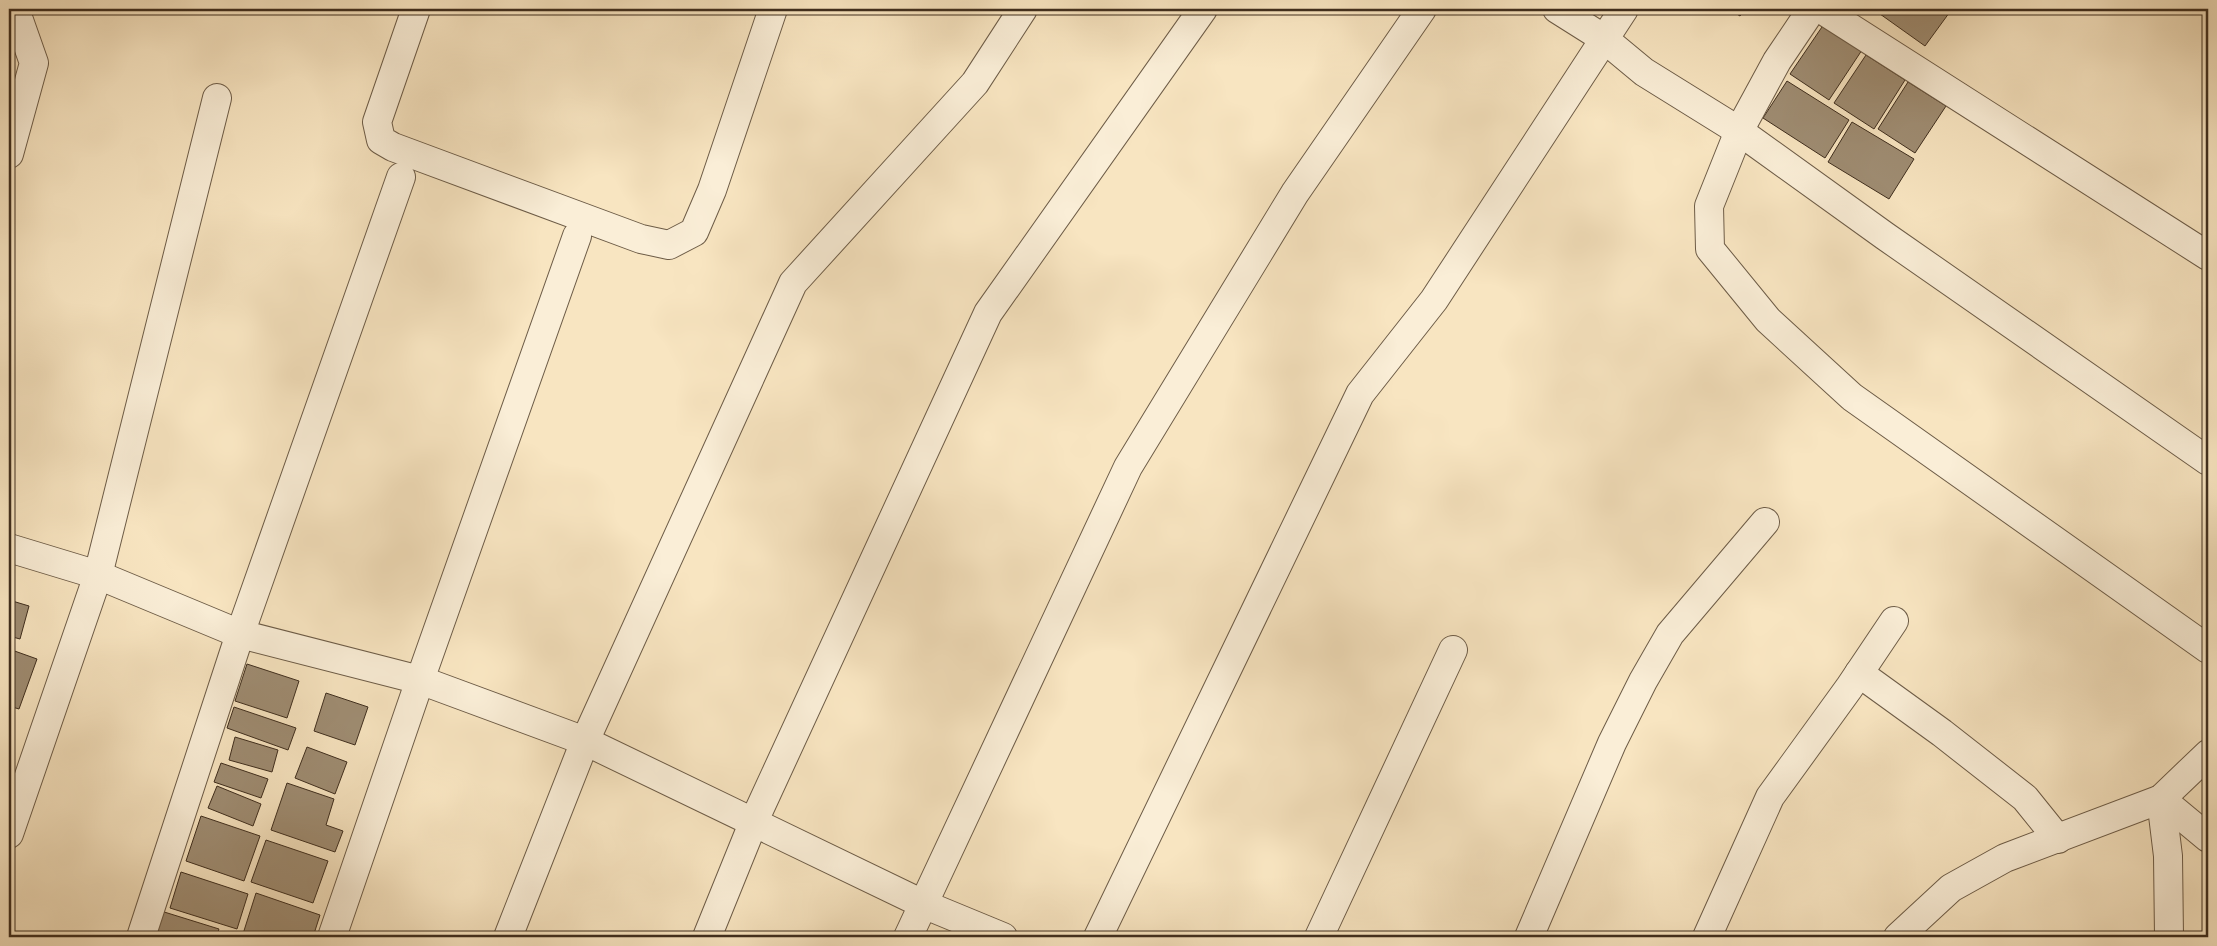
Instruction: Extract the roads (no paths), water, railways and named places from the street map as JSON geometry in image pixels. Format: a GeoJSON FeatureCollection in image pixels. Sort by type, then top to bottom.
{"type":"FeatureCollection","features":[{"type":"Feature","properties":{"kind":"street"},"geometry":{"type":"LineString","coordinates":[[9,154],[34,63],[15,9]]}},
{"type":"Feature","properties":{"kind":"street"},"geometry":{"type":"LineString","coordinates":[[416,9],[377,122],[381,140],[393,147],[641,239],[669,245],[694,232],[712,190],[773,9]]}},
{"type":"Feature","properties":{"kind":"street"},"geometry":{"type":"LineString","coordinates":[[508,937],[585,741],[793,284],[975,83],[1023,9]]}},
{"type":"Feature","properties":{"kind":"street"},"geometry":{"type":"LineString","coordinates":[[707,937],[754,821],[988,312],[1203,9]]}},
{"type":"Feature","properties":{"kind":"street"},"geometry":{"type":"LineString","coordinates":[[908,937],[1128,467],[1294,194],[1422,9]]}},
{"type":"Feature","properties":{"kind":"street"},"geometry":{"type":"LineString","coordinates":[[1557,9],[1603,38],[1644,72],[1739,132],[2208,461]]}},
{"type":"Feature","properties":{"kind":"street"},"geometry":{"type":"LineString","coordinates":[[1098,937],[1360,394],[1434,300],[1603,38],[1624,9]]}},
{"type":"Feature","properties":{"kind":"street"},"geometry":{"type":"LineString","coordinates":[[1812,9],[1777,61],[1739,132],[1709,206],[1710,248],[1768,320],[1852,397],[2208,649]]}},
{"type":"Feature","properties":{"kind":"street"},"geometry":{"type":"LineString","coordinates":[[1821,9],[2208,256]]}},
{"type":"Feature","properties":{"kind":"street"},"geometry":{"type":"LineString","coordinates":[[9,834],[98,575],[217,98]]}},
{"type":"Feature","properties":{"kind":"street"},"geometry":{"type":"LineString","coordinates":[[141,937],[240,634],[401,177]]}},
{"type":"Feature","properties":{"kind":"street"},"geometry":{"type":"LineString","coordinates":[[332,937],[420,680],[577,236]]}},
{"type":"Feature","properties":{"kind":"street"},"geometry":{"type":"LineString","coordinates":[[1529,937],[1612,743],[1643,681],[1670,634],[1765,522]]}},
{"type":"Feature","properties":{"kind":"street"},"geometry":{"type":"LineString","coordinates":[[9,548],[98,575],[240,634],[420,680],[585,741],[923,904],[1003,937]]}},
{"type":"Feature","properties":{"kind":"street"},"geometry":{"type":"LineString","coordinates":[[1707,937],[1770,797],[1894,621]]}},
{"type":"Feature","properties":{"kind":"street"},"geometry":{"type":"LineString","coordinates":[[1319,937],[1453,650]]}},
{"type":"Feature","properties":{"kind":"street"},"geometry":{"type":"LineString","coordinates":[[1859,673],[1942,733],[2025,798],[2058,839]]}},
{"type":"Feature","properties":{"kind":"street"},"geometry":{"type":"LineString","coordinates":[[1898,937],[1951,888],[2005,858],[2161,799],[2208,754]]}},
{"type":"Feature","properties":{"kind":"street"},"geometry":{"type":"LineString","coordinates":[[2161,799],[2208,838]]}},
{"type":"Feature","properties":{"kind":"street"},"geometry":{"type":"LineString","coordinates":[[2161,799],[2168,856],[2169,937]]}}]}
